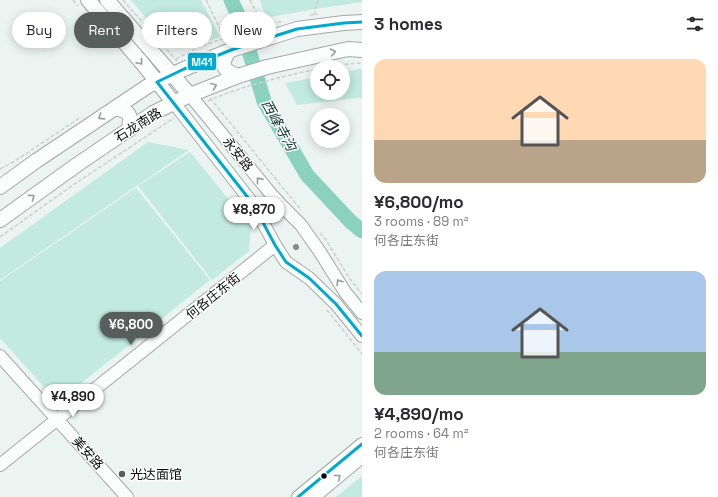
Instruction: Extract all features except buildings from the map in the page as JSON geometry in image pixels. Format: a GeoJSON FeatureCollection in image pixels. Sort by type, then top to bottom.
{"type":"FeatureCollection","features":[{"type":"Feature","properties":{"kind":"main road"},"geometry":{"type":"LineString","coordinates":[[88,0],[157,82],[253,204],[275,246],[286,262],[315,283],[336,304],[362,336]]}},
{"type":"Feature","properties":{"kind":"main road","name":"永安路"},"geometry":{"type":"LineString","coordinates":[[107,0],[177,68],[201,98],[271,194],[301,225],[345,292],[362,313]]}},
{"type":"Feature","properties":{"kind":"main road","name":"石龙南路"},"geometry":{"type":"LineString","coordinates":[[276,36],[297,29],[362,22]]}},
{"type":"Feature","properties":{"kind":"main road","name":"石龙南路"},"geometry":{"type":"LineString","coordinates":[[0,187],[36,161],[177,68],[225,48]]}},
{"type":"Feature","properties":{"kind":"main road"},"geometry":{"type":"LineString","coordinates":[[227,48],[224,69],[229,72],[239,83]]}},
{"type":"Feature","properties":{"kind":"main road","name":"石龙南路"},"geometry":{"type":"LineString","coordinates":[[0,220],[153,113],[178,108],[239,83],[269,74],[305,58],[348,49],[362,50]]}},
{"type":"Feature","properties":{"kind":"main road"},"geometry":{"type":"LineString","coordinates":[[115,108],[124,110],[128,113],[130,117],[129,130]]}},
{"type":"Feature","properties":{"kind":"main road","name":"何各庄东街"},"geometry":{"type":"LineString","coordinates":[[0,465],[275,246]]}},
{"type":"Feature","properties":{"kind":"main road","name":"美安路"},"geometry":{"type":"LineString","coordinates":[[0,356],[127,497]]}},
{"type":"Feature","properties":{"kind":"main road"},"geometry":{"type":"LineString","coordinates":[[298,497],[362,444]]}},
{"type":"Feature","properties":{"kind":"main road"},"geometry":{"type":"LineString","coordinates":[[314,497],[362,458]]}},
{"type":"Feature","properties":{"kind":"path"},"geometry":{"type":"LineString","coordinates":[[123,0],[177,68],[197,48],[220,47]]}},
{"type":"Feature","properties":{"kind":"path"},"geometry":{"type":"LineString","coordinates":[[206,0],[220,31]]}},
{"type":"Feature","properties":{"kind":"path"},"geometry":{"type":"LineString","coordinates":[[250,0],[256,12]]}},
{"type":"Feature","properties":{"kind":"path"},"geometry":{"type":"LineString","coordinates":[[314,15],[318,0]]}},
{"type":"Feature","properties":{"kind":"path"},"geometry":{"type":"LineString","coordinates":[[350,64],[362,63]]}},
{"type":"Feature","properties":{"kind":"path"},"geometry":{"type":"LineString","coordinates":[[201,98],[239,83],[269,74],[310,70]]}},
{"type":"Feature","properties":{"kind":"path","name":"永安路"},"geometry":{"type":"LineString","coordinates":[[201,98],[301,210]]}},
{"type":"Feature","properties":{"kind":"path","name":"石龙南路"},"geometry":{"type":"LineString","coordinates":[[0,237],[73,185],[174,118],[178,108]]}},
{"type":"Feature","properties":{"kind":"path"},"geometry":{"type":"LineString","coordinates":[[316,228],[326,240],[350,279],[362,294]]}},
{"type":"Feature","properties":{"kind":"green space"},"geometry":{"type":"Polygon","coordinates":[[[131,0],[201,0],[207,12],[142,12],[131,0]]]}},
{"type":"Feature","properties":{"kind":"green space"},"geometry":{"type":"Polygon","coordinates":[[[260,0],[362,0],[362,2],[276,16],[276,12],[264,12],[260,0]]]}},
{"type":"Feature","properties":{"kind":"green space"},"geometry":{"type":"Polygon","coordinates":[[[212,21],[220,37],[212,40],[212,21]]]}},
{"type":"Feature","properties":{"kind":"green space"},"geometry":{"type":"Polygon","coordinates":[[[362,69],[362,98],[350,99],[350,71],[362,69]]]}},
{"type":"Feature","properties":{"kind":"green space"},"geometry":{"type":"Polygon","coordinates":[[[310,78],[310,100],[340,100],[297,105],[285,83],[310,78]]]}},
{"type":"Feature","properties":{"kind":"green space"},"geometry":{"type":"Polygon","coordinates":[[[148,142],[189,150],[0,280],[0,248],[148,142]]]}},
{"type":"Feature","properties":{"kind":"green space"},"geometry":{"type":"Polygon","coordinates":[[[190,152],[251,227],[249,251],[212,280],[138,186],[190,152]]]}},
{"type":"Feature","properties":{"kind":"green space"},"geometry":{"type":"Polygon","coordinates":[[[136,188],[210,280],[74,389],[44,387],[0,338],[0,281],[136,188]]]}},
{"type":"Feature","properties":{"kind":"green space"},"geometry":{"type":"Polygon","coordinates":[[[362,476],[362,497],[336,497],[362,476]]]}},
{"type":"Feature","properties":{"kind":"waterway","name":"西峰寺沟"},"geometry":{"type":"LineString","coordinates":[[231,0],[239,17],[264,101],[307,175],[350,221],[362,231]]}},
{"type":"Feature","properties":{"kind":"transit line","name":"M41"},"geometry":{"type":"LineString","coordinates":[[362,22],[297,29],[231,50],[184,69],[157,82],[253,204],[286,262],[309,278],[336,304],[362,336]]}},
{"type":"Feature","properties":{"kind":"transit line","name":"M41"},"geometry":{"type":"LineString","coordinates":[[298,497],[362,444]]}},
{"type":"Feature","properties":{"kind":"place","name":"光达面馆"},"geometry":{"type":"Point","coordinates":[122,474]}}]}
